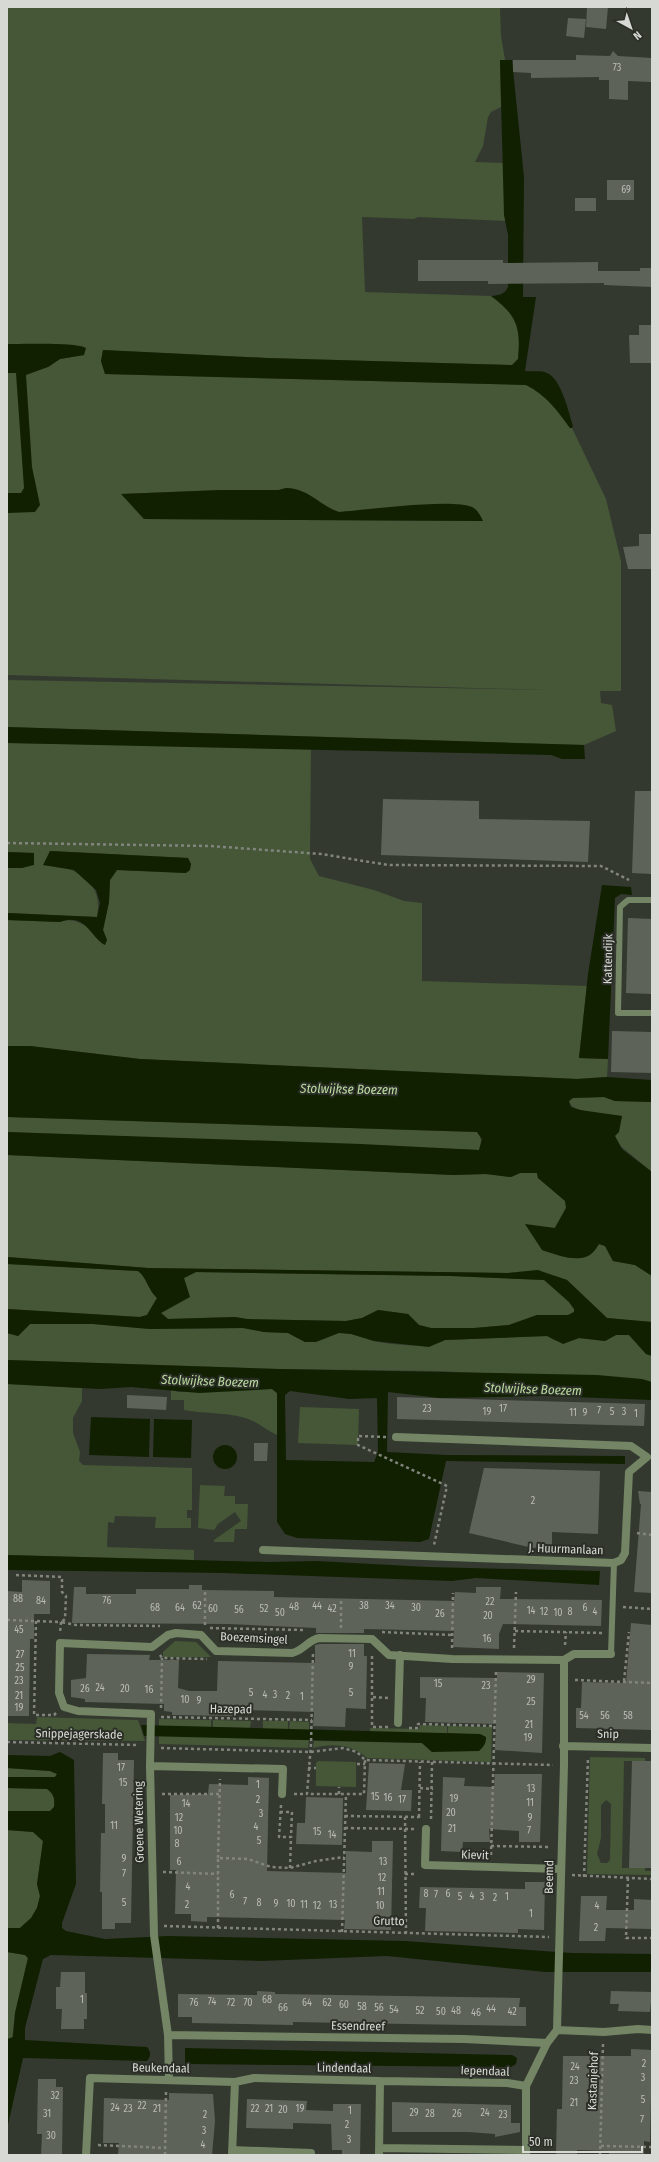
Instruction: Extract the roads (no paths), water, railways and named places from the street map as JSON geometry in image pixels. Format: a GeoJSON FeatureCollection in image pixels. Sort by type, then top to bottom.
{"type":"FeatureCollection","features":[{"type":"Feature","properties":{"kind":"street","name":"J. Huurmanlaan"},"geometry":{"type":"LineString","coordinates":[[263,1550],[614,1563],[621,1560],[625,1553],[629,1472],[649,1457],[631,1446],[396,1437]]}},
{"type":"Feature","properties":{"kind":"street","name":"Boezemsingel"},"geometry":{"type":"LineString","coordinates":[[151,1719],[151,1714],[78,1711],[64,1707],[59,1693],[60,1643],[152,1647],[168,1635],[176,1633],[201,1634],[216,1651],[292,1653],[298,1652],[312,1639],[372,1639],[389,1655],[400,1656]]}},
{"type":"Feature","properties":{"kind":"street"},"geometry":{"type":"LineString","coordinates":[[398,1723],[400,1656],[452,1659],[564,1660],[574,1654],[611,1654]]}},
{"type":"Feature","properties":{"kind":"street","name":"Beemd"},"geometry":{"type":"LineString","coordinates":[[557,2030],[564,1765],[564,1660]]}},
{"type":"Feature","properties":{"kind":"street","name":"Groene Wetering"},"geometry":{"type":"LineString","coordinates":[[151,1719],[150,1766],[154,1935],[168,2035],[168,2080]]}},
{"type":"Feature","properties":{"kind":"street","name":"Snip"},"geometry":{"type":"LineString","coordinates":[[563,1746],[652,1748]]}},
{"type":"Feature","properties":{"kind":"street"},"geometry":{"type":"LineString","coordinates":[[150,1766],[284,1769],[282,1794]]}},
{"type":"Feature","properties":{"kind":"street","name":"Kievit"},"geometry":{"type":"LineString","coordinates":[[426,1829],[425,1865],[490,1867],[561,1872]]}},
{"type":"Feature","properties":{"kind":"street"},"geometry":{"type":"LineString","coordinates":[[379,2151],[526,2152],[526,2086],[547,2043],[557,2030],[604,2032],[638,2029],[652,2030]]}},
{"type":"Feature","properties":{"kind":"street","name":"Essendreef"},"geometry":{"type":"LineString","coordinates":[[168,2035],[464,2039],[547,2043]]}},
{"type":"Feature","properties":{"kind":"street","name":"Beukendaal"},"geometry":{"type":"LineString","coordinates":[[86,2155],[90,2078],[235,2082]]}},
{"type":"Feature","properties":{"kind":"street","name":"Lindendaal"},"geometry":{"type":"LineString","coordinates":[[235,2082],[254,2078],[380,2081],[379,2151]]}},
{"type":"Feature","properties":{"kind":"street","name":"Iependaal"},"geometry":{"type":"LineString","coordinates":[[380,2081],[507,2083],[526,2086]]}},
{"type":"Feature","properties":{"kind":"street"},"geometry":{"type":"LineString","coordinates":[[235,2082],[232,2153],[311,2153]]}},
{"type":"Feature","properties":{"kind":"lane","name":"Kattendijk"},"geometry":{"type":"LineString","coordinates":[[652,900],[628,900],[620,906],[618,1013],[652,1013]]}},
{"type":"Feature","properties":{"kind":"lane"},"geometry":{"type":"LineString","coordinates":[[611,1654],[614,1563]]}},
{"type":"Feature","properties":{"kind":"water"},"geometry":{"type":"Polygon","coordinates":[[[500,60],[512,60],[524,177],[523,297],[536,297],[525,371],[542,372],[552,376],[564,396],[573,426],[572,428],[570,428],[556,409],[545,398],[526,385],[105,374],[101,361],[103,350],[267,358],[512,365],[518,359],[518,330],[507,309],[491,296],[503,293],[508,287],[508,235],[504,215],[500,60]]]}},
{"type":"Feature","properties":{"kind":"water"},"geometry":{"type":"Polygon","coordinates":[[[7,344],[61,344],[86,348],[84,355],[60,359],[48,367],[26,375],[32,467],[40,505],[35,512],[7,513],[7,493],[21,493],[24,488],[16,373],[7,373],[7,344]]]}},
{"type":"Feature","properties":{"kind":"water"},"geometry":{"type":"Polygon","coordinates":[[[286,488],[301,491],[339,512],[428,504],[462,505],[474,508],[479,513],[483,521],[144,519],[121,494],[221,490],[279,490],[286,488]]]}},
{"type":"Feature","properties":{"kind":"water"},"geometry":{"type":"Polygon","coordinates":[[[7,727],[584,745],[585,759],[562,759],[551,755],[7,743],[7,727]]]}},
{"type":"Feature","properties":{"kind":"water"},"geometry":{"type":"Polygon","coordinates":[[[50,851],[188,858],[191,864],[190,870],[186,873],[117,870],[110,880],[109,902],[103,930],[107,940],[105,945],[87,927],[76,920],[60,922],[7,920],[7,913],[97,917],[100,903],[96,890],[74,870],[43,865],[50,851]]]}},
{"type":"Feature","properties":{"kind":"water"},"geometry":{"type":"Polygon","coordinates":[[[7,852],[34,853],[34,865],[22,868],[7,868],[7,852]]]}},
{"type":"Feature","properties":{"kind":"water"},"geometry":{"type":"Polygon","coordinates":[[[602,885],[631,887],[632,895],[621,894],[615,898],[608,1059],[579,1058],[588,974],[602,885]]]}},
{"type":"Feature","properties":{"kind":"water","name":"Stolwijkse Boezem"},"geometry":{"type":"Polygon","coordinates":[[[7,1046],[30,1046],[140,1059],[577,1079],[607,1077],[652,1080],[652,1102],[615,1101],[604,1097],[573,1098],[569,1101],[571,1107],[580,1110],[622,1116],[619,1132],[615,1136],[622,1149],[652,1172],[652,1276],[635,1265],[613,1261],[605,1246],[599,1244],[591,1254],[580,1258],[560,1256],[542,1250],[525,1224],[555,1228],[566,1208],[565,1201],[538,1178],[537,1173],[520,1173],[511,1177],[486,1174],[453,1175],[7,1155],[7,1132],[361,1144],[479,1150],[482,1139],[477,1132],[7,1117],[7,1046]]]}},
{"type":"Feature","properties":{"kind":"water"},"geometry":{"type":"Polygon","coordinates":[[[7,1257],[148,1268],[508,1273],[538,1270],[567,1280],[607,1318],[652,1322],[652,1356],[646,1354],[629,1335],[616,1335],[605,1341],[579,1338],[563,1344],[547,1336],[445,1340],[429,1347],[374,1341],[351,1334],[339,1333],[316,1342],[305,1342],[288,1333],[264,1332],[243,1328],[150,1329],[93,1324],[30,1324],[18,1336],[7,1333],[7,1309],[140,1317],[147,1315],[157,1298],[144,1277],[138,1271],[7,1264],[7,1257]],[[196,1272],[184,1278],[190,1297],[161,1313],[168,1319],[235,1317],[247,1319],[346,1321],[362,1318],[378,1310],[408,1314],[419,1325],[431,1328],[474,1328],[509,1325],[537,1315],[568,1315],[574,1312],[574,1309],[569,1302],[544,1280],[451,1276],[196,1272]]]}},
{"type":"Feature","properties":{"kind":"water","name":"Stolwijkse Boezem"},"geometry":{"type":"Polygon","coordinates":[[[7,1360],[279,1369],[597,1375],[642,1379],[652,1382],[652,1400],[547,1396],[440,1398],[388,1392],[387,1452],[447,1455],[625,1456],[625,1464],[446,1461],[429,1539],[420,1542],[297,1538],[285,1534],[277,1522],[277,1393],[272,1389],[199,1393],[131,1387],[100,1389],[7,1384],[7,1360]],[[290,1391],[285,1395],[286,1460],[374,1462],[378,1452],[377,1398],[349,1399],[290,1391]]]}},
{"type":"Feature","properties":{"kind":"water"},"geometry":{"type":"Polygon","coordinates":[[[91,1417],[150,1419],[149,1457],[89,1455],[91,1417]]]}},
{"type":"Feature","properties":{"kind":"water"},"geometry":{"type":"Polygon","coordinates":[[[154,1419],[192,1420],[191,1458],[153,1457],[154,1419]]]}},
{"type":"Feature","properties":{"kind":"water"},"geometry":{"type":"Polygon","coordinates":[[[225,1445],[230,1446],[236,1452],[236,1462],[230,1468],[225,1469],[220,1468],[214,1462],[213,1457],[214,1452],[220,1446],[225,1445]]]}},
{"type":"Feature","properties":{"kind":"water"},"geometry":{"type":"Polygon","coordinates":[[[7,1555],[268,1562],[317,1561],[428,1567],[600,1571],[599,1585],[476,1578],[452,1581],[223,1573],[7,1570],[7,1555]]]}},
{"type":"Feature","properties":{"kind":"water"},"geometry":{"type":"Polygon","coordinates":[[[141,1725],[480,1734],[486,1737],[486,1741],[479,1751],[432,1752],[422,1743],[144,1736],[141,1725]]]}},
{"type":"Feature","properties":{"kind":"water"},"geometry":{"type":"Polygon","coordinates":[[[60,1752],[74,1760],[76,1884],[62,1923],[62,1928],[66,1931],[105,1939],[168,1936],[405,1941],[572,1953],[652,1954],[652,1972],[545,1972],[387,1956],[261,1961],[51,1955],[43,1959],[25,2028],[25,2040],[147,2047],[150,2052],[150,2056],[147,2061],[23,2058],[7,2129],[7,2039],[13,2037],[15,2013],[28,1958],[25,1955],[7,1952],[7,1928],[20,1928],[31,1918],[37,1908],[40,1896],[37,1884],[43,1841],[33,1832],[7,1830],[7,1811],[50,1811],[54,1807],[54,1797],[47,1789],[7,1788],[7,1777],[55,1777],[57,1774],[50,1771],[7,1768],[7,1755],[50,1756],[60,1752]]]}},
{"type":"Feature","properties":{"kind":"water"},"geometry":{"type":"Polygon","coordinates":[[[185,2048],[512,2055],[517,2058],[516,2064],[511,2067],[185,2064],[185,2048]]]}}]}
